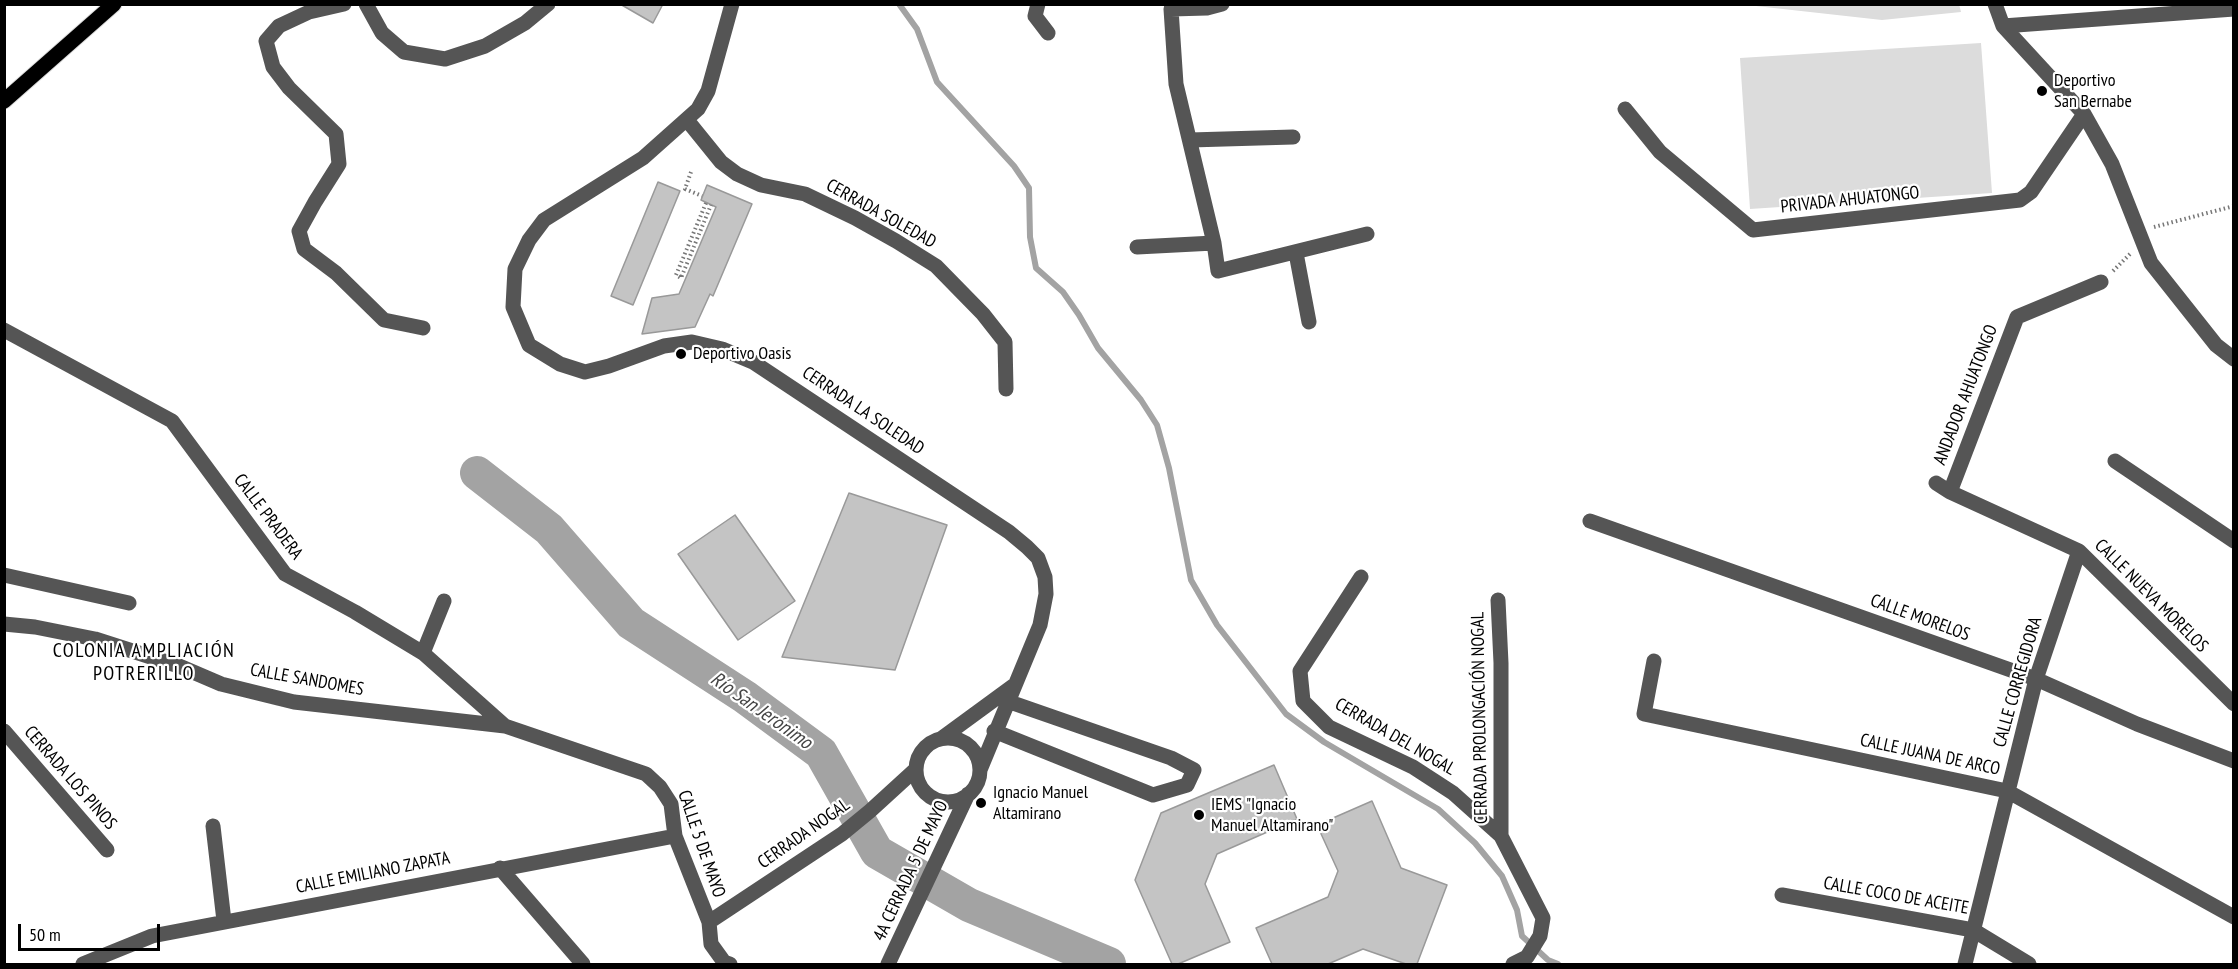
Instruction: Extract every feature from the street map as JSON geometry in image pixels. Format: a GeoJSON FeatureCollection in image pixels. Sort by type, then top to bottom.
{"type":"FeatureCollection","features":[{"type":"Feature","properties":{"kind":"main road"},"geometry":{"type":"LineString","coordinates":[[4,101],[114,4]]}},
{"type":"Feature","properties":{"kind":"street"},"geometry":{"type":"LineString","coordinates":[[344,4],[299,16],[279,26],[266,41],[273,67],[289,88],[336,134],[339,164],[299,231],[301,240],[304,249],[336,273],[384,320],[423,328]]}},
{"type":"Feature","properties":{"kind":"street"},"geometry":{"type":"LineString","coordinates":[[366,4],[382,33],[404,52],[445,59],[486,46],[525,23],[548,4]]}},
{"type":"Feature","properties":{"kind":"street","name":"CERRADA LA SOLEDAD"},"geometry":{"type":"LineString","coordinates":[[732,4],[708,91],[698,109],[643,158],[544,220],[529,240],[515,269],[513,307],[529,345],[560,364],[585,372],[609,366],[664,346],[692,342],[722,349],[753,362],[1009,532],[1038,558],[1045,577],[1046,594],[1040,625],[994,731],[980,770]]}},
{"type":"Feature","properties":{"kind":"street"},"geometry":{"type":"LineString","coordinates":[[1038,4],[1035,16],[1048,33]]}},
{"type":"Feature","properties":{"kind":"street"},"geometry":{"type":"LineString","coordinates":[[1222,4],[1207,8],[1171,9],[1176,84],[1214,243],[1218,272],[1368,234]]}},
{"type":"Feature","properties":{"kind":"street"},"geometry":{"type":"LineString","coordinates":[[1995,4],[2003,26],[2084,114],[2112,164],[2151,263],[2216,345],[2234,359]]}},
{"type":"Feature","properties":{"kind":"street"},"geometry":{"type":"LineString","coordinates":[[2003,26],[2234,9]]}},
{"type":"Feature","properties":{"kind":"street","name":"PRIVADA AHUATONGO"},"geometry":{"type":"LineString","coordinates":[[1625,109],[1660,152],[1753,230],[2020,200],[2031,192],[2084,114]]}},
{"type":"Feature","properties":{"kind":"street","name":"CERRADA SOLEDAD"},"geometry":{"type":"LineString","coordinates":[[687,120],[721,162],[737,174],[761,185],[805,194],[896,241],[936,266],[983,314],[1005,342],[1006,388]]}},
{"type":"Feature","properties":{"kind":"street"},"geometry":{"type":"LineString","coordinates":[[1190,140],[1293,137]]}},
{"type":"Feature","properties":{"kind":"street"},"geometry":{"type":"LineString","coordinates":[[1137,247],[1214,243]]}},
{"type":"Feature","properties":{"kind":"street"},"geometry":{"type":"LineString","coordinates":[[1296,253],[1309,322]]}},
{"type":"Feature","properties":{"kind":"street","name":"ANDADOR AHUATONGO"},"geometry":{"type":"LineString","coordinates":[[1950,492],[2016,317],[2101,282]]}},
{"type":"Feature","properties":{"kind":"street","name":"CALLE PRADERA"},"geometry":{"type":"LineString","coordinates":[[4,330],[172,421],[285,574],[423,653],[505,726]]}},
{"type":"Feature","properties":{"kind":"street"},"geometry":{"type":"LineString","coordinates":[[2115,461],[2234,541]]}},
{"type":"Feature","properties":{"kind":"street","name":"CALLE NUEVA MORELOS"},"geometry":{"type":"LineString","coordinates":[[1936,483],[1950,492],[2079,551],[2234,704]]}},
{"type":"Feature","properties":{"kind":"street","name":"CALLE MORELOS"},"geometry":{"type":"LineString","coordinates":[[1590,521],[2036,679],[2137,724],[2234,761]]}},
{"type":"Feature","properties":{"kind":"street","name":"CALLE CORREGIDORA"},"geometry":{"type":"LineString","coordinates":[[1965,964],[2036,679],[2079,551]]}},
{"type":"Feature","properties":{"kind":"street"},"geometry":{"type":"LineString","coordinates":[[4,575],[129,603]]}},
{"type":"Feature","properties":{"kind":"street","name":"CERRADA DEL NOGAL"},"geometry":{"type":"LineString","coordinates":[[1360,577],[1300,671],[1303,701],[1329,727],[1413,767],[1454,793],[1501,836],[1542,918],[1540,936],[1530,959]]}},
{"type":"Feature","properties":{"kind":"street","name":"CERRADA PROLONGACIÓN NOGAL"},"geometry":{"type":"LineString","coordinates":[[1498,600],[1501,663],[1501,836]]}},
{"type":"Feature","properties":{"kind":"street"},"geometry":{"type":"LineString","coordinates":[[423,653],[444,601]]}},
{"type":"Feature","properties":{"kind":"street","name":"CALLE SANDOMES"},"geometry":{"type":"LineString","coordinates":[[4,624],[35,627],[95,639],[179,666],[221,684],[294,702],[505,726]]}},
{"type":"Feature","properties":{"kind":"street","name":"CALLE JUANA DE ARCO"},"geometry":{"type":"LineString","coordinates":[[1654,661],[1644,714],[2007,791],[2234,917]]}},
{"type":"Feature","properties":{"kind":"street","name":"CERRADA LA SOLEDAD"},"geometry":{"type":"LineString","coordinates":[[942,738],[1013,686]]}},
{"type":"Feature","properties":{"kind":"street"},"geometry":{"type":"LineString","coordinates":[[994,731],[1153,795],[1187,785],[1194,770],[1171,758],[1007,701]]}},
{"type":"Feature","properties":{"kind":"street","name":"CALLE 5 DE MAYO"},"geometry":{"type":"LineString","coordinates":[[505,726],[646,774],[660,787],[671,804],[675,836],[708,922],[711,944],[724,962],[730,964]]}},
{"type":"Feature","properties":{"kind":"street","name":"CERRADA LOS PINOS"},"geometry":{"type":"LineString","coordinates":[[4,731],[107,850]]}},
{"type":"Feature","properties":{"kind":"street"},"geometry":{"type":"LineString","coordinates":[[942,738],[954,738],[964,742],[978,759],[980,770],[977,783],[968,794],[959,800],[949,802],[939,801],[929,796],[917,780],[918,758],[923,749],[942,738]]}},
{"type":"Feature","properties":{"kind":"street","name":"CERRADA NOGAL"},"geometry":{"type":"LineString","coordinates":[[708,922],[842,834],[916,769]]}},
{"type":"Feature","properties":{"kind":"street","name":"4A CERRADA 5 DE MAYO"},"geometry":{"type":"LineString","coordinates":[[888,964],[968,794]]}},
{"type":"Feature","properties":{"kind":"street"},"geometry":{"type":"LineString","coordinates":[[213,826],[224,921]]}},
{"type":"Feature","properties":{"kind":"street","name":"CALLE EMILIANO ZAPATA"},"geometry":{"type":"LineString","coordinates":[[83,964],[152,936],[675,836]]}},
{"type":"Feature","properties":{"kind":"street"},"geometry":{"type":"LineString","coordinates":[[500,868],[583,964]]}},
{"type":"Feature","properties":{"kind":"street","name":"CALLE COCO DE ACEITE"},"geometry":{"type":"LineString","coordinates":[[1782,895],[1973,930],[2029,964]]}},
{"type":"Feature","properties":{"kind":"street"},"geometry":{"type":"LineString","coordinates":[[1513,964],[1530,959]]}},
{"type":"Feature","properties":{"kind":"path"},"geometry":{"type":"LineString","coordinates":[[692,172],[685,189],[702,196]]}},
{"type":"Feature","properties":{"kind":"path"},"geometry":{"type":"LineString","coordinates":[[706,202],[676,275],[681,278],[711,205]]}},
{"type":"Feature","properties":{"kind":"path"},"geometry":{"type":"LineString","coordinates":[[2101,282],[2141,236],[2234,206]]}},
{"type":"Feature","properties":{"kind":"shaded area"},"geometry":{"type":"Polygon","coordinates":[[[1959,4],[1961,12],[1882,20],[1747,5],[1959,4]]]}},
{"type":"Feature","properties":{"kind":"shaded area"},"geometry":{"type":"Polygon","coordinates":[[[1981,43],[1992,193],[1750,209],[1740,58],[1981,43]]]}},
{"type":"Feature","properties":{"kind":"building"},"geometry":{"type":"Polygon","coordinates":[[[620,4],[663,4],[653,23],[620,4]]]}},
{"type":"Feature","properties":{"kind":"building"},"geometry":{"type":"Polygon","coordinates":[[[658,182],[680,191],[633,305],[611,296],[658,182]]]}},
{"type":"Feature","properties":{"kind":"building"},"geometry":{"type":"Polygon","coordinates":[[[707,185],[752,204],[713,296],[710,294],[695,327],[642,334],[652,298],[679,294],[716,207],[701,200],[707,185]]]}},
{"type":"Feature","properties":{"kind":"building"},"geometry":{"type":"Polygon","coordinates":[[[849,493],[947,525],[895,670],[782,657],[849,493]]]}},
{"type":"Feature","properties":{"kind":"building"},"geometry":{"type":"Polygon","coordinates":[[[735,515],[795,601],[738,640],[678,554],[735,515]]]}},
{"type":"Feature","properties":{"kind":"building"},"geometry":{"type":"Polygon","coordinates":[[[1274,765],[1297,819],[1217,854],[1205,884],[1230,942],[1178,964],[1172,964],[1135,880],[1161,813],[1274,765]]]}},
{"type":"Feature","properties":{"kind":"building"},"geometry":{"type":"Polygon","coordinates":[[[1372,801],[1401,868],[1447,885],[1417,964],[1406,964],[1363,949],[1328,964],[1272,964],[1256,928],[1328,897],[1338,871],[1317,825],[1372,801]]]}},
{"type":"Feature","properties":{"kind":"waterway"},"geometry":{"type":"LineString","coordinates":[[899,4],[917,29],[937,82],[1014,166],[1029,188],[1030,237],[1036,268],[1063,292],[1098,348],[1141,400],[1157,425],[1169,468],[1191,580],[1217,625],[1286,714],[1324,742],[1438,809],[1475,843],[1502,876],[1517,910],[1522,936],[1548,960],[1558,964]]}},
{"type":"Feature","properties":{"kind":"waterway","name":"Río San Jerónimo"},"geometry":{"type":"LineString","coordinates":[[477,473],[549,529],[631,623],[745,697],[821,753],[877,852],[969,905],[1109,964]]}},
{"type":"Feature","properties":{"kind":"place","name":"Deportivo San Bernabe"},"geometry":{"type":"Point","coordinates":[2042,91]}},
{"type":"Feature","properties":{"kind":"place","name":"Deportivo Oasis"},"geometry":{"type":"Point","coordinates":[681,354]}},
{"type":"Feature","properties":{"kind":"place","name":"Ignacio Manuel Altamirano"},"geometry":{"type":"Point","coordinates":[981,803]}},
{"type":"Feature","properties":{"kind":"place","name":"IEMS \"Ignacio Manuel Altamirano\""},"geometry":{"type":"Point","coordinates":[1199,815]}},
{"type":"Feature","properties":{"kind":"district","name":"COLONIA AMPLIACIÓN POTRERILLO"},"geometry":{"type":"Point","coordinates":[144,662]}}]}
